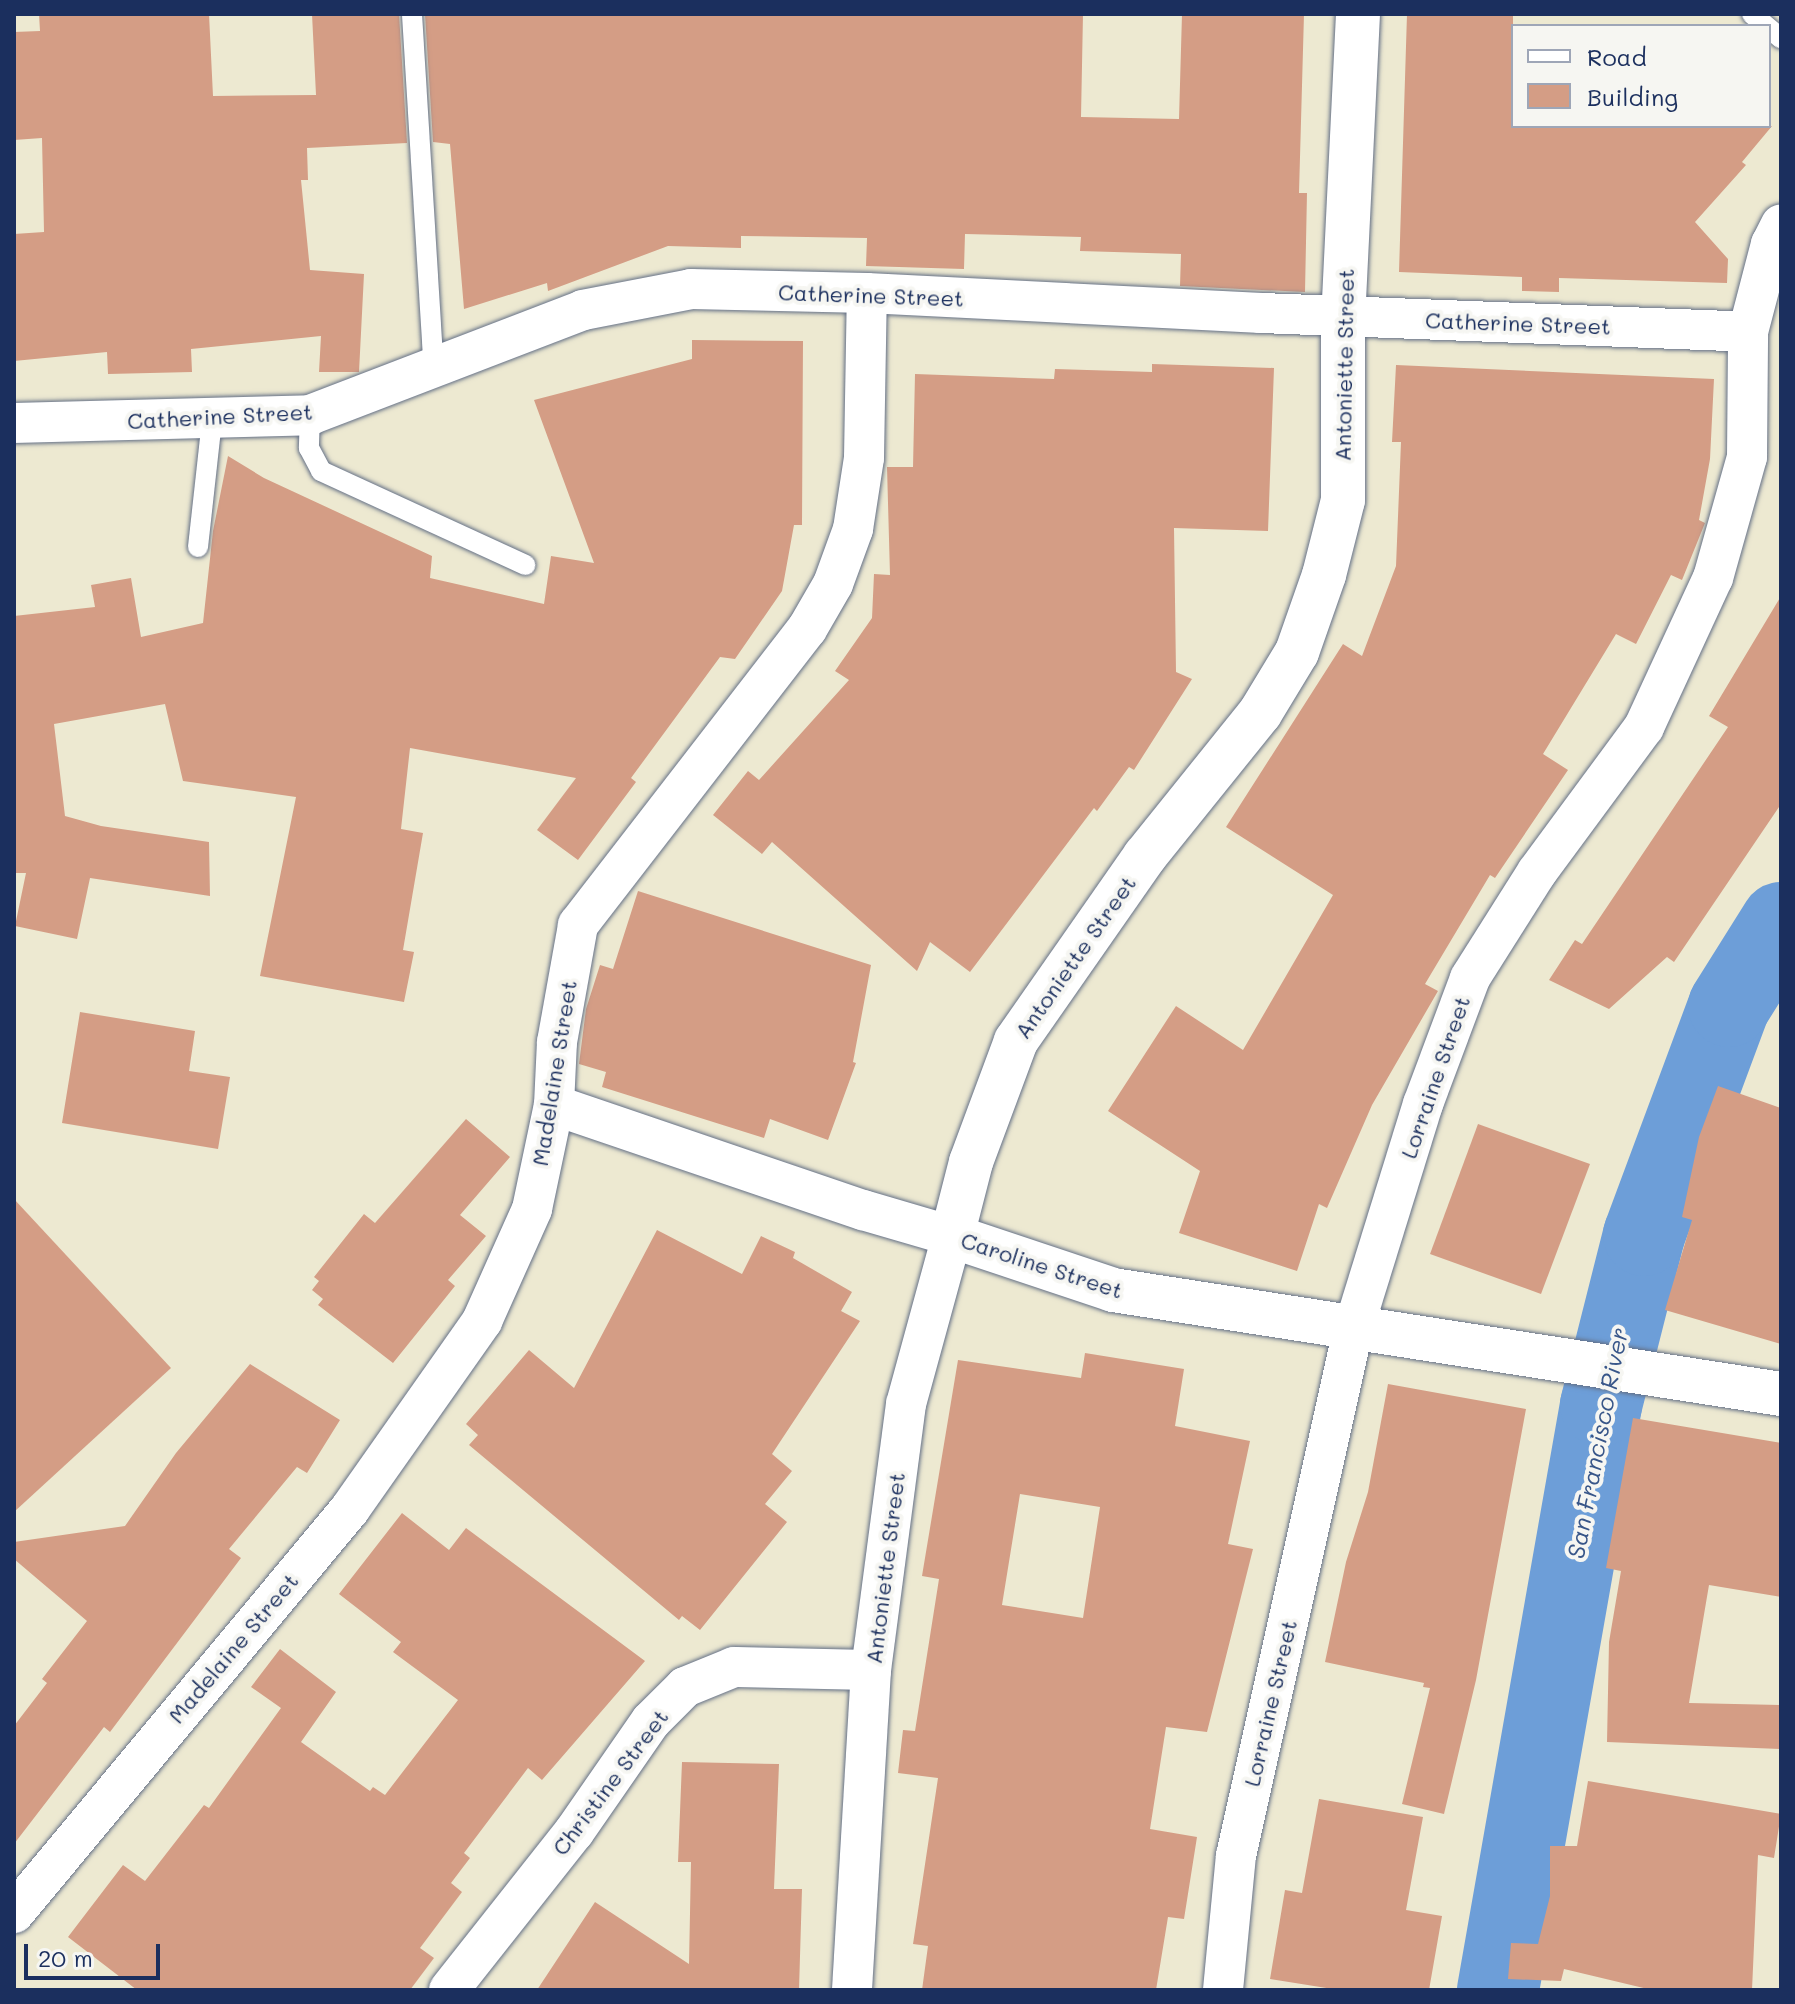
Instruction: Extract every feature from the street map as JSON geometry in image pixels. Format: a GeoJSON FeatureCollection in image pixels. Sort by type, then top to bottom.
{"type":"FeatureCollection","features":[{"type":"Feature","properties":{"kind":"street","name":"Antoniette Street"},"geometry":{"type":"LineString","coordinates":[[852,1990],[871,1670],[906,1404],[990,1106],[1016,1041],[1145,856],[1260,713],[1297,652],[1324,575],[1343,500],[1343,316],[1358,14]]}},
{"type":"Feature","properties":{"kind":"street","name":"Lorraine Street"},"geometry":{"type":"LineString","coordinates":[[1223,1990],[1236,1856],[1353,1330],[1423,1104],[1470,978],[1537,872],[1644,727],[1713,578],[1747,457],[1748,332],[1771,244],[1781,224]]}},
{"type":"Feature","properties":{"kind":"street","name":"Catherine Street"},"geometry":{"type":"LineString","coordinates":[[14,423],[310,415],[434,370],[583,310],[691,289],[867,293],[1748,332]]}},
{"type":"Feature","properties":{"kind":"street","name":"Madelaine Street"},"geometry":{"type":"LineString","coordinates":[[14,1913],[350,1509],[482,1321],[532,1209],[554,1105],[557,1042],[578,925],[807,629],[833,584],[853,529],[864,458],[867,293]]}},
{"type":"Feature","properties":{"kind":"street","name":"Caroline Street"},"geometry":{"type":"LineString","coordinates":[[554,1105],[863,1210],[1113,1290],[1353,1330],[1781,1394]]}},
{"type":"Feature","properties":{"kind":"street","name":"Christine Street"},"geometry":{"type":"LineString","coordinates":[[449,1990],[574,1832],[651,1721],[685,1687],[734,1667],[871,1670]]}},
{"type":"Feature","properties":{"kind":"lane"},"geometry":{"type":"LineString","coordinates":[[412,14],[434,370]]}},
{"type":"Feature","properties":{"kind":"lane"},"geometry":{"type":"LineString","coordinates":[[310,415],[309,448],[321,471],[525,565]]}},
{"type":"Feature","properties":{"kind":"lane"},"geometry":{"type":"LineString","coordinates":[[198,547],[212,420]]}},
{"type":"Feature","properties":{"kind":"building"},"geometry":{"type":"Polygon","coordinates":[[[39,14],[209,14],[213,96],[316,95],[312,14],[399,14],[407,143],[307,148],[308,180],[301,180],[310,270],[364,274],[359,372],[319,372],[321,336],[191,349],[192,372],[108,374],[107,352],[14,361],[14,234],[44,232],[42,138],[14,140],[14,32],[40,31],[39,14]]]}},
{"type":"Feature","properties":{"kind":"building"},"geometry":{"type":"Polygon","coordinates":[[[425,14],[1083,14],[1081,117],[1179,119],[1182,14],[1304,14],[1299,193],[1307,193],[1305,292],[1180,286],[1181,254],[1080,251],[1081,237],[965,234],[964,269],[866,266],[867,238],[741,236],[741,248],[668,246],[548,291],[547,283],[464,309],[450,144],[433,142],[425,14]]]}},
{"type":"Feature","properties":{"kind":"building"},"geometry":{"type":"Polygon","coordinates":[[[1407,14],[1513,14],[1511,128],[1770,128],[1742,162],[1746,165],[1695,222],[1728,259],[1727,283],[1559,278],[1559,292],[1522,291],[1522,277],[1399,272],[1407,14]]]}},
{"type":"Feature","properties":{"kind":"building"},"geometry":{"type":"Polygon","coordinates":[[[692,340],[803,341],[802,525],[794,525],[782,591],[735,659],[720,657],[631,778],[636,782],[578,860],[537,830],[576,778],[410,748],[401,829],[423,833],[403,950],[414,952],[404,1002],[260,976],[296,797],[183,781],[165,704],[54,724],[65,816],[101,826],[209,842],[210,896],[90,878],[77,939],[15,926],[26,873],[14,873],[14,616],[95,607],[91,585],[131,578],[141,637],[203,623],[213,531],[228,456],[264,478],[432,556],[430,578],[544,604],[551,556],[594,563],[534,400],[692,359],[692,340]]]}},
{"type":"Feature","properties":{"kind":"building"},"geometry":{"type":"Polygon","coordinates":[[[1152,364],[1274,368],[1268,531],[1174,528],[1176,672],[1192,679],[1134,770],[1129,767],[1097,811],[1094,808],[970,972],[930,942],[917,971],[772,842],[762,854],[713,815],[748,771],[759,780],[849,680],[835,671],[872,618],[874,574],[890,575],[887,467],[913,467],[915,374],[1054,379],[1055,369],[1152,372],[1152,364]]]}},
{"type":"Feature","properties":{"kind":"building"},"geometry":{"type":"Polygon","coordinates":[[[1396,365],[1714,379],[1710,459],[1699,520],[1705,523],[1682,580],[1671,575],[1636,644],[1616,634],[1543,754],[1568,770],[1495,878],[1490,875],[1425,984],[1438,991],[1372,1105],[1327,1208],[1319,1204],[1297,1271],[1179,1233],[1200,1171],[1108,1111],[1176,1006],[1243,1050],[1333,895],[1226,827],[1343,644],[1362,656],[1396,566],[1401,442],[1392,442],[1396,365]]]}},
{"type":"Feature","properties":{"kind":"building"},"geometry":{"type":"Polygon","coordinates":[[[1781,596],[1781,804],[1674,962],[1667,957],[1609,1009],[1549,980],[1575,940],[1582,944],[1728,727],[1709,716],[1781,596]]]}},
{"type":"Feature","properties":{"kind":"building"},"geometry":{"type":"Polygon","coordinates":[[[638,891],[871,965],[853,1062],[856,1063],[828,1140],[770,1119],[764,1138],[602,1087],[606,1072],[579,1064],[586,1009],[600,965],[613,969],[638,891]]]}},
{"type":"Feature","properties":{"kind":"building"},"geometry":{"type":"Polygon","coordinates":[[[80,1012],[195,1031],[189,1071],[230,1077],[218,1149],[62,1123],[80,1012]]]}},
{"type":"Feature","properties":{"kind":"building"},"geometry":{"type":"Polygon","coordinates":[[[1718,1086],[1781,1108],[1781,1344],[1665,1310],[1692,1220],[1682,1217],[1699,1137],[1718,1086]]]}},
{"type":"Feature","properties":{"kind":"building"},"geometry":{"type":"Polygon","coordinates":[[[466,1119],[510,1157],[460,1215],[486,1236],[448,1280],[455,1286],[393,1363],[318,1305],[323,1299],[312,1290],[319,1281],[314,1277],[364,1214],[375,1223],[466,1119]]]}},
{"type":"Feature","properties":{"kind":"building"},"geometry":{"type":"Polygon","coordinates":[[[1478,1124],[1590,1164],[1541,1294],[1430,1254],[1478,1124]]]}},
{"type":"Feature","properties":{"kind":"building"},"geometry":{"type":"Polygon","coordinates":[[[14,1199],[171,1368],[14,1512],[14,1199]]]}},
{"type":"Feature","properties":{"kind":"building"},"geometry":{"type":"Polygon","coordinates":[[[657,1230],[742,1274],[761,1236],[795,1252],[793,1258],[852,1292],[841,1311],[860,1321],[772,1454],[792,1471],[765,1504],[787,1522],[700,1630],[682,1616],[679,1620],[469,1445],[478,1435],[466,1424],[529,1350],[574,1388],[657,1230]]]}},
{"type":"Feature","properties":{"kind":"building"},"geometry":{"type":"Polygon","coordinates":[[[1085,1353],[1184,1369],[1175,1426],[1250,1441],[1228,1544],[1253,1549],[1207,1732],[1166,1727],[1150,1829],[1197,1837],[1184,1919],[1168,1917],[1156,1990],[922,1990],[928,1946],[913,1944],[938,1778],[898,1773],[903,1730],[915,1731],[939,1579],[922,1576],[958,1360],[1081,1378],[1085,1353]],[[1020,1494],[1002,1605],[1083,1618],[1100,1507],[1020,1494]]]}},
{"type":"Feature","properties":{"kind":"building"},"geometry":{"type":"Polygon","coordinates":[[[250,1364],[340,1420],[307,1473],[297,1467],[229,1549],[241,1558],[110,1732],[104,1727],[14,1844],[14,1726],[47,1683],[42,1679],[87,1621],[14,1559],[14,1542],[125,1526],[176,1453],[250,1364]]]}},
{"type":"Feature","properties":{"kind":"building"},"geometry":{"type":"Polygon","coordinates":[[[1388,1384],[1526,1409],[1476,1680],[1444,1814],[1402,1804],[1430,1688],[1423,1687],[1424,1683],[1325,1662],[1346,1562],[1368,1492],[1388,1384]]]}},
{"type":"Feature","properties":{"kind":"building"},"geometry":{"type":"Polygon","coordinates":[[[1633,1418],[1781,1443],[1781,1597],[1709,1585],[1689,1703],[1781,1705],[1781,1749],[1607,1742],[1609,1642],[1621,1571],[1606,1568],[1633,1418]]]}},
{"type":"Feature","properties":{"kind":"building"},"geometry":{"type":"Polygon","coordinates":[[[402,1513],[449,1550],[466,1528],[645,1661],[542,1780],[528,1768],[464,1853],[470,1858],[451,1883],[462,1892],[420,1948],[434,1958],[410,1990],[137,1990],[68,1937],[123,1865],[145,1881],[204,1805],[209,1808],[281,1708],[251,1687],[280,1649],[336,1692],[301,1742],[370,1791],[373,1787],[385,1795],[458,1700],[393,1652],[401,1642],[339,1594],[402,1513]]]}},
{"type":"Feature","properties":{"kind":"building"},"geometry":{"type":"Polygon","coordinates":[[[682,1762],[779,1764],[774,1889],[802,1889],[799,1990],[537,1990],[595,1902],[689,1964],[691,1862],[678,1862],[682,1762]]]}},
{"type":"Feature","properties":{"kind":"building"},"geometry":{"type":"Polygon","coordinates":[[[1588,1781],[1781,1814],[1774,1858],[1758,1855],[1752,1990],[1652,1990],[1564,1969],[1561,1981],[1508,1979],[1511,1943],[1538,1944],[1550,1896],[1550,1846],[1577,1846],[1588,1781]]]}},
{"type":"Feature","properties":{"kind":"building"},"geometry":{"type":"Polygon","coordinates":[[[1319,1799],[1423,1817],[1406,1910],[1442,1916],[1429,1990],[1339,1990],[1270,1979],[1285,1890],[1302,1893],[1319,1799]]]}},
{"type":"Feature","properties":{"kind":"waterway","name":"San Francisco River"},"geometry":{"type":"LineString","coordinates":[[1498,1990],[1601,1405],[1644,1235],[1729,1006],[1781,923]]}}]}
